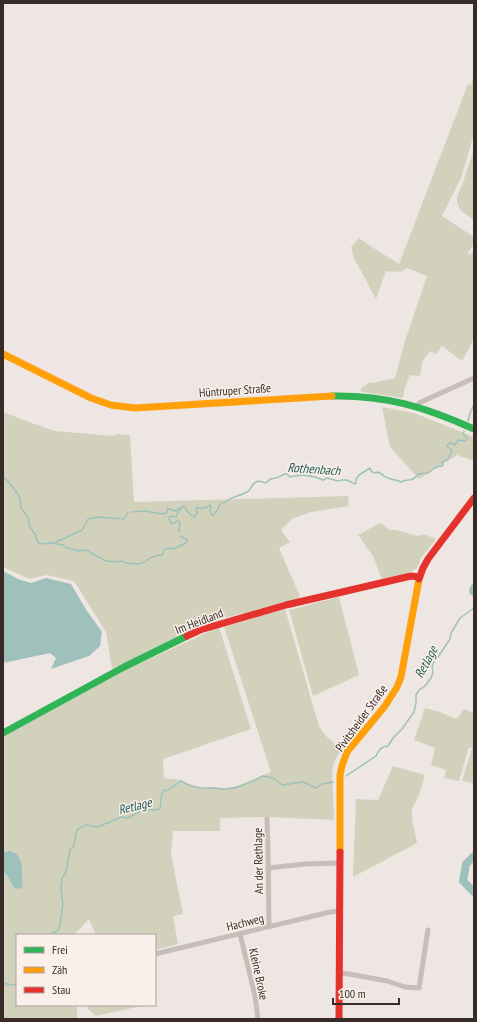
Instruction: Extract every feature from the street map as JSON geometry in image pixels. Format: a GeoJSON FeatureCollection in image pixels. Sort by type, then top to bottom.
{"type":"FeatureCollection","features":[{"type":"Feature","properties":{"kind":"street","name":"Hüntruper Straße"},"geometry":{"type":"LineString","coordinates":[[3,354],[80,393],[111,405],[135,408],[337,396],[398,402],[439,414],[474,429]]}},
{"type":"Feature","properties":{"kind":"street"},"geometry":{"type":"LineString","coordinates":[[418,407],[419,403],[474,378]]}},
{"type":"Feature","properties":{"kind":"street","name":"Pivitsheider Straße"},"geometry":{"type":"LineString","coordinates":[[339,1019],[340,775],[347,752],[391,699],[396,689],[400,679],[419,577],[423,568],[428,559],[474,498]]}},
{"type":"Feature","properties":{"kind":"street","name":"Im Heidland"},"geometry":{"type":"LineString","coordinates":[[3,733],[124,667],[200,630],[286,606],[411,576],[419,577]]}},
{"type":"Feature","properties":{"kind":"street","name":"An der Rethlage"},"geometry":{"type":"LineString","coordinates":[[267,819],[269,926]]}},
{"type":"Feature","properties":{"kind":"street"},"geometry":{"type":"LineString","coordinates":[[268,868],[305,864],[340,863]]}},
{"type":"Feature","properties":{"kind":"street","name":"Hachweg"},"geometry":{"type":"LineString","coordinates":[[156,954],[269,926],[340,911]]}},
{"type":"Feature","properties":{"kind":"street"},"geometry":{"type":"LineString","coordinates":[[339,973],[390,982],[405,987],[419,988],[428,930]]}},
{"type":"Feature","properties":{"kind":"street","name":"Kleine Broke"},"geometry":{"type":"LineString","coordinates":[[240,934],[255,996],[258,1019]]}},
{"type":"Feature","properties":{"kind":"green space"},"geometry":{"type":"Polygon","coordinates":[[[474,73],[474,134],[461,178],[442,216],[474,237],[474,244],[468,253],[470,255],[474,249],[474,339],[462,361],[442,346],[436,354],[430,351],[422,362],[420,376],[410,375],[405,387],[403,398],[362,392],[360,389],[370,382],[372,383],[395,378],[405,341],[427,276],[407,268],[400,272],[386,271],[376,299],[354,258],[351,247],[359,238],[399,264],[468,84],[471,85],[474,73]]]}},
{"type":"Feature","properties":{"kind":"green space"},"geometry":{"type":"Polygon","coordinates":[[[474,149],[474,220],[461,211],[457,203],[457,197],[474,149]]]}},
{"type":"Feature","properties":{"kind":"green space"},"geometry":{"type":"Polygon","coordinates":[[[382,407],[414,413],[474,437],[474,461],[457,455],[419,479],[390,447],[382,407]]]}},
{"type":"Feature","properties":{"kind":"green space"},"geometry":{"type":"Polygon","coordinates":[[[3,412],[55,431],[112,436],[118,434],[130,435],[134,502],[348,496],[349,506],[311,512],[292,519],[281,530],[290,542],[279,548],[300,599],[224,618],[112,669],[106,632],[74,581],[47,575],[29,579],[3,567],[3,412]]]}},
{"type":"Feature","properties":{"kind":"green space"},"geometry":{"type":"Polygon","coordinates":[[[380,523],[390,530],[396,530],[418,536],[424,534],[436,539],[421,558],[417,568],[406,574],[382,579],[373,556],[358,535],[380,523]]]}},
{"type":"Feature","properties":{"kind":"green space"},"geometry":{"type":"Polygon","coordinates":[[[339,597],[359,675],[313,696],[289,610],[339,597]]]}},
{"type":"Feature","properties":{"kind":"green space"},"geometry":{"type":"Polygon","coordinates":[[[285,609],[319,726],[326,736],[341,749],[333,765],[332,773],[334,820],[267,817],[220,818],[220,831],[173,831],[171,854],[183,914],[173,916],[178,944],[156,950],[156,934],[96,934],[89,919],[75,934],[16,934],[16,1006],[77,1006],[77,1019],[3,1019],[3,872],[6,874],[15,889],[23,887],[22,868],[10,851],[3,852],[3,737],[126,670],[219,627],[251,729],[163,759],[164,778],[181,780],[203,788],[223,788],[234,787],[271,772],[224,627],[285,609]]]}},
{"type":"Feature","properties":{"kind":"green space"},"geometry":{"type":"Polygon","coordinates":[[[425,708],[440,712],[456,719],[461,714],[463,709],[474,713],[474,783],[462,781],[472,748],[469,747],[459,781],[444,778],[446,770],[431,765],[435,748],[414,740],[425,708]]]}},
{"type":"Feature","properties":{"kind":"green space"},"geometry":{"type":"Polygon","coordinates":[[[393,766],[425,775],[419,795],[412,809],[412,820],[417,843],[353,877],[356,799],[378,800],[393,766]]]}},
{"type":"Feature","properties":{"kind":"green space"},"geometry":{"type":"Polygon","coordinates":[[[87,1006],[141,1006],[96,1016],[88,1009],[87,1006]]]}},
{"type":"Feature","properties":{"kind":"water"},"geometry":{"type":"Polygon","coordinates":[[[3,571],[18,579],[31,583],[46,578],[71,584],[85,608],[102,632],[100,646],[89,656],[51,669],[56,658],[50,653],[3,663],[3,571]]]}},
{"type":"Feature","properties":{"kind":"water"},"geometry":{"type":"Polygon","coordinates":[[[10,851],[19,857],[22,870],[23,888],[15,889],[6,874],[3,872],[3,852],[10,851]]]}},
{"type":"Feature","properties":{"kind":"waterway","name":"Rothenbach"},"geometry":{"type":"LineString","coordinates":[[468,421],[474,404]]}},
{"type":"Feature","properties":{"kind":"waterway","name":"Rothenbach"},"geometry":{"type":"LineString","coordinates":[[179,531],[180,523],[177,521],[171,523],[169,518],[170,516],[176,517],[183,506],[185,506],[187,511],[194,517],[197,513],[197,508],[206,508],[210,505],[212,515],[216,512],[221,503],[247,492],[256,482],[259,481],[266,483],[270,479],[285,474],[290,477],[306,476],[323,480],[327,478],[338,481],[347,480],[355,484],[359,475],[370,468],[372,472],[378,472],[387,478],[401,482],[412,479],[418,474],[428,473],[436,467],[442,466],[442,462],[448,459],[452,450],[447,446],[448,444],[451,443],[455,445],[458,440],[466,441],[467,438],[463,434],[464,431]]}},
{"type":"Feature","properties":{"kind":"waterway","name":"Rothenbach"},"geometry":{"type":"LineString","coordinates":[[3,477],[18,494],[21,508],[29,519],[29,526],[36,535],[36,540],[40,544],[52,543],[63,545],[67,548],[78,551],[86,550],[106,561],[121,561],[138,564],[145,562],[150,558],[162,555],[165,549],[174,549],[186,543],[187,540],[180,536]]}},
{"type":"Feature","properties":{"kind":"waterway"},"geometry":{"type":"LineString","coordinates":[[133,512],[144,511],[163,514],[166,513],[167,508],[175,511],[180,508]]}},
{"type":"Feature","properties":{"kind":"waterway"},"geometry":{"type":"LineString","coordinates":[[55,544],[56,542],[82,530],[88,519],[98,517],[124,519],[128,512]]}},
{"type":"Feature","properties":{"kind":"waterway"},"geometry":{"type":"LineString","coordinates":[[474,588],[474,592]]}},
{"type":"Feature","properties":{"kind":"waterway","name":"Retlage"},"geometry":{"type":"LineString","coordinates":[[346,776],[376,756],[382,748],[388,746],[393,738],[402,729],[414,712],[416,695],[431,678],[433,672],[432,666],[450,639],[451,633],[460,618],[474,608]]}},
{"type":"Feature","properties":{"kind":"waterway","name":"Retlage"},"geometry":{"type":"LineString","coordinates":[[52,934],[58,930],[60,925],[63,904],[61,890],[62,878],[66,872],[70,850],[74,846],[76,832],[78,829],[86,825],[97,827],[122,817],[128,818],[141,811],[160,809],[162,792],[164,790],[167,791],[181,781],[195,787],[224,789],[249,783],[263,776],[273,778],[284,785],[303,782],[316,788],[322,784],[333,782]]}},
{"type":"Feature","properties":{"kind":"waterway"},"geometry":{"type":"LineString","coordinates":[[474,856],[466,864],[463,881],[474,892]]}},
{"type":"Feature","properties":{"kind":"waterway","name":"Retlage"},"geometry":{"type":"LineString","coordinates":[[3,983],[11,985],[16,984]]}},
{"type":"Feature","properties":{"kind":"traffic: fast"},"geometry":{"type":"LineString","coordinates":[[332,396],[352,396],[388,400],[439,414],[474,429]]}},
{"type":"Feature","properties":{"kind":"traffic: fast"},"geometry":{"type":"LineString","coordinates":[[3,733],[124,667],[187,636]]}},
{"type":"Feature","properties":{"kind":"traffic: slow"},"geometry":{"type":"LineString","coordinates":[[3,354],[91,398],[111,405],[135,408],[332,396]]}},
{"type":"Feature","properties":{"kind":"traffic: slow"},"geometry":{"type":"LineString","coordinates":[[340,852],[340,775],[342,766],[347,752],[385,706],[397,687],[401,677],[419,579]]}},
{"type":"Feature","properties":{"kind":"traffic: jam"},"geometry":{"type":"LineString","coordinates":[[419,579],[428,559],[474,498]]}},
{"type":"Feature","properties":{"kind":"traffic: jam"},"geometry":{"type":"LineString","coordinates":[[187,636],[200,630],[286,605],[411,576],[419,577]]}},
{"type":"Feature","properties":{"kind":"traffic: jam"},"geometry":{"type":"LineString","coordinates":[[339,1019],[340,852]]}}]}
